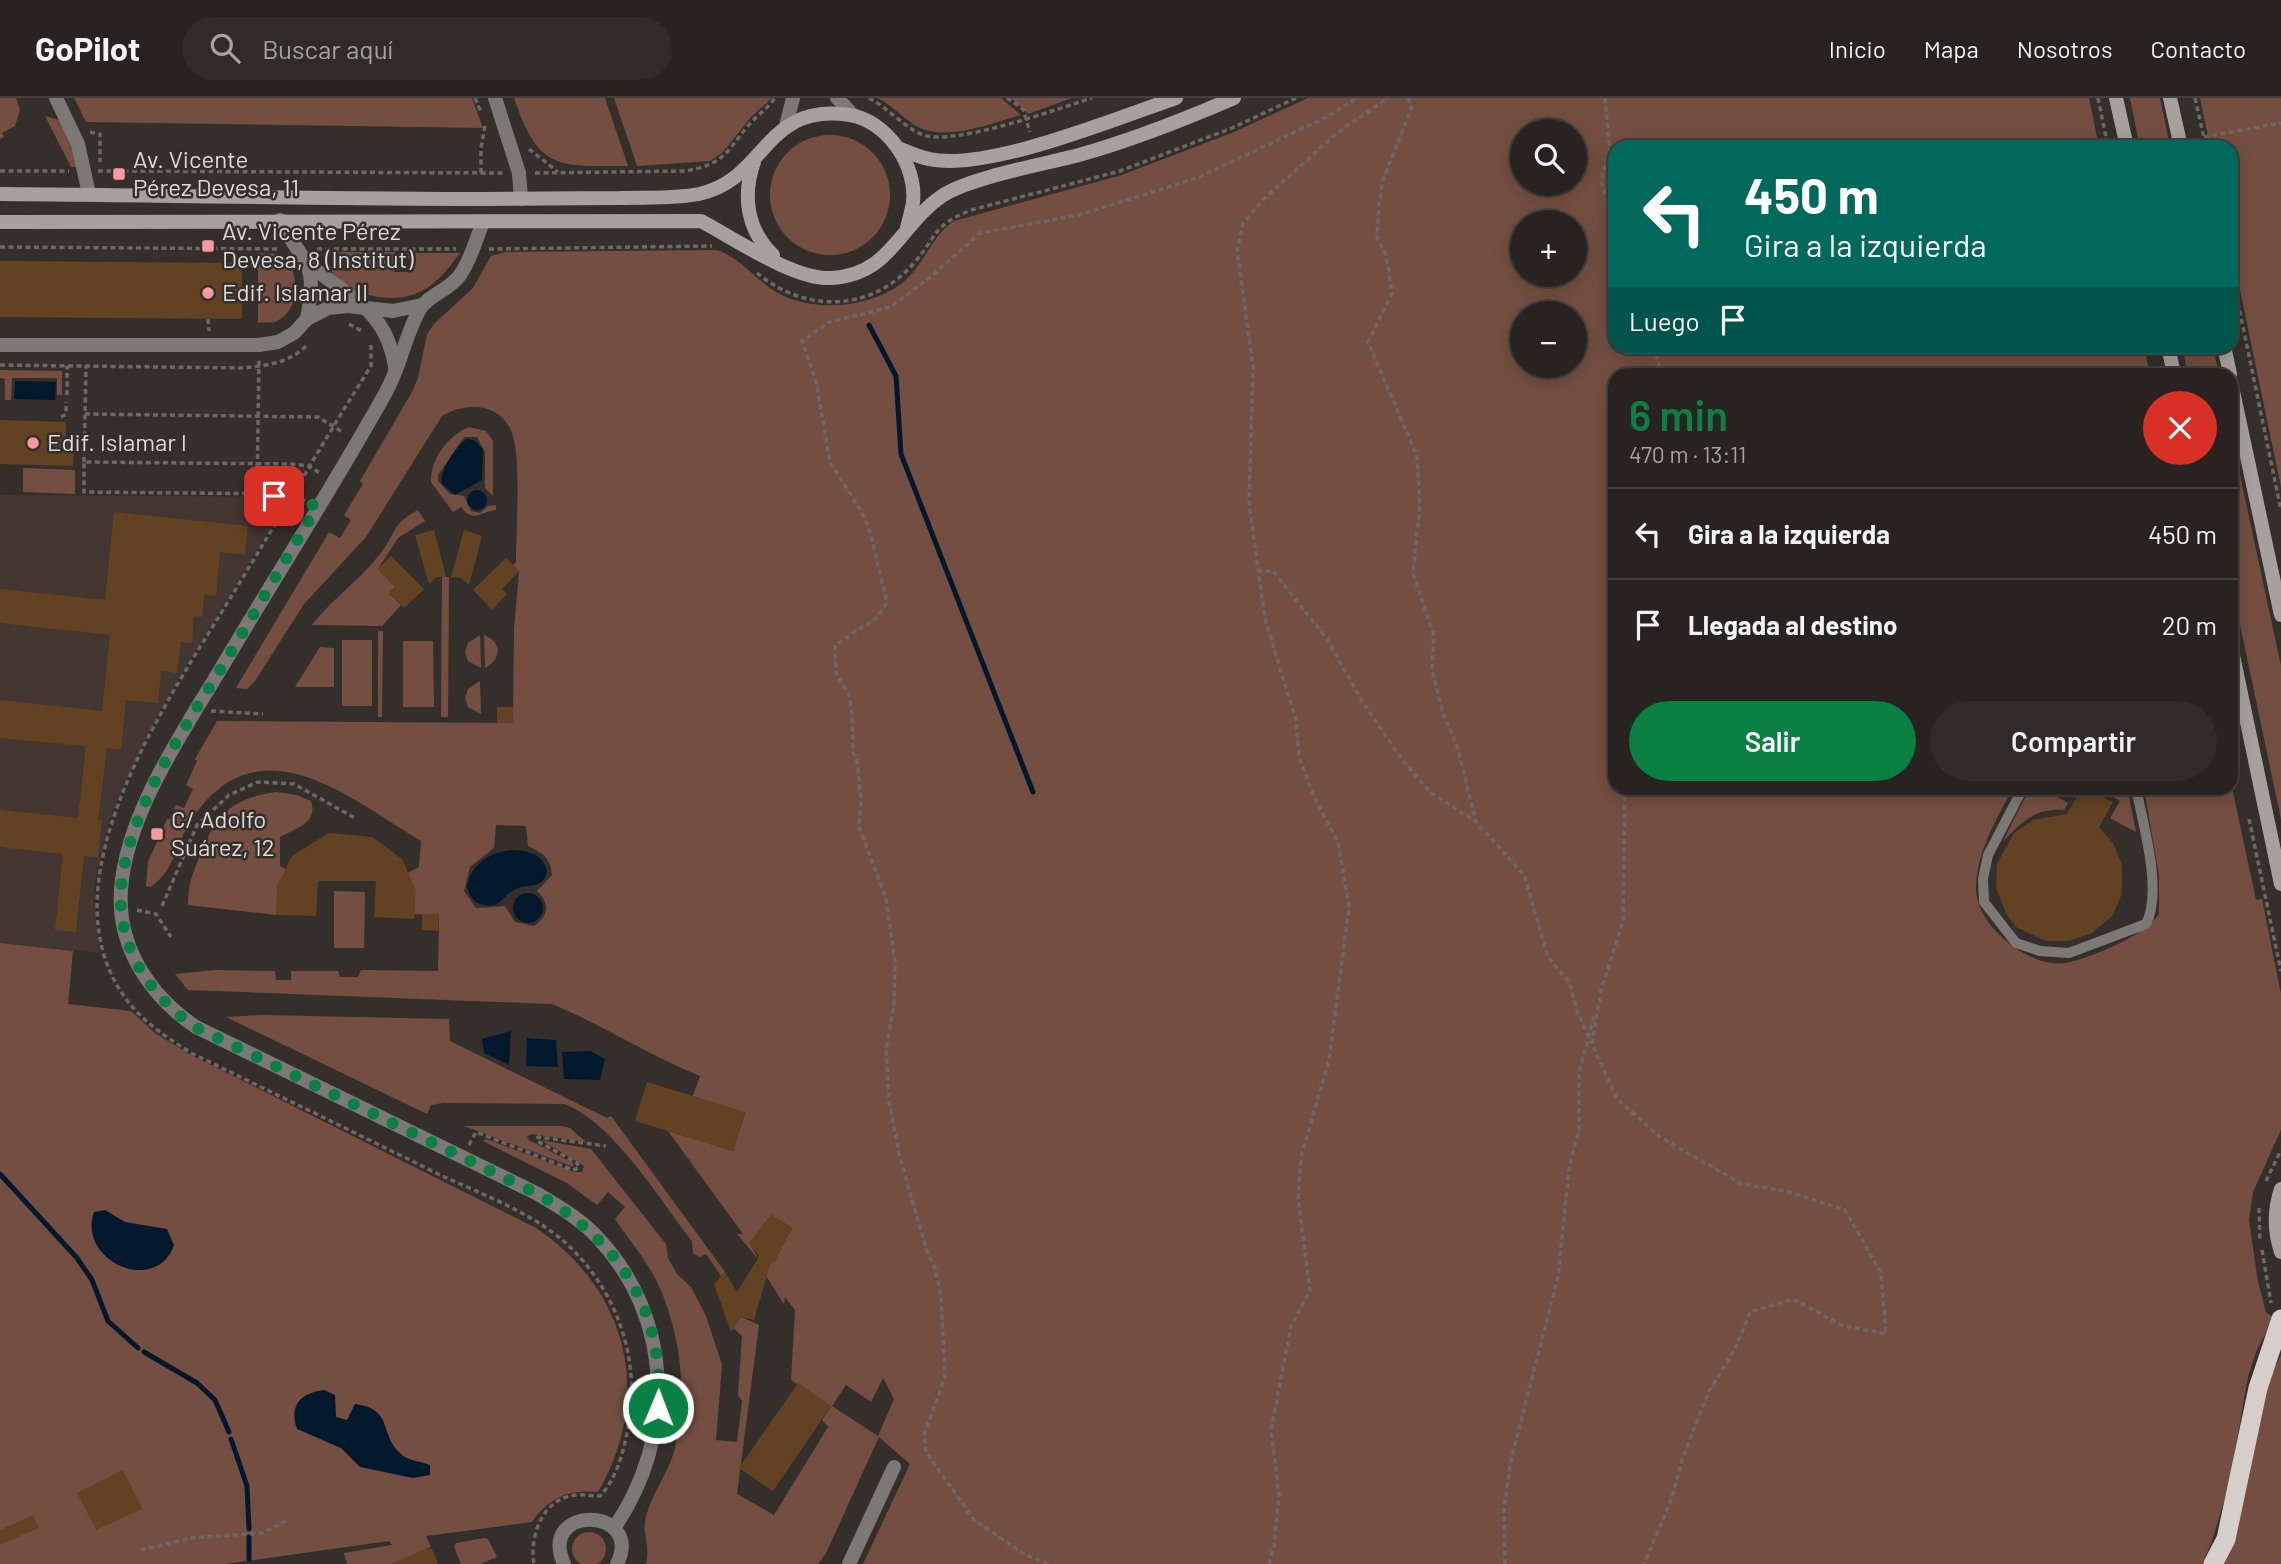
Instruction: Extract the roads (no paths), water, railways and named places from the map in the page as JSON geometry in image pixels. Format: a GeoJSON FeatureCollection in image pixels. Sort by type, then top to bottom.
{"type":"FeatureCollection","features":[{"type":"Feature","properties":{"kind":"highway"},"geometry":{"type":"LineString","coordinates":[[2213,1564],[2226,1539],[2258,1388],[2281,1319]]}},
{"type":"Feature","properties":{"kind":"main road"},"geometry":{"type":"LineString","coordinates":[[898,148],[928,159],[953,162],[978,160],[1035,145],[1176,98]]}},
{"type":"Feature","properties":{"kind":"main road"},"geometry":{"type":"LineString","coordinates":[[0,222],[701,221],[804,275],[829,278],[853,275],[885,257],[907,228],[943,195],[1083,154],[1182,120],[1234,98]]}},
{"type":"Feature","properties":{"kind":"main road"},"geometry":{"type":"LineString","coordinates":[[2116,98],[2125,140]]}},
{"type":"Feature","properties":{"kind":"main road"},"geometry":{"type":"LineString","coordinates":[[2170,98],[2179,140]]}},
{"type":"Feature","properties":{"kind":"main road"},"geometry":{"type":"LineString","coordinates":[[0,194],[258,199],[521,199],[698,194],[730,184],[774,134],[786,126],[797,119],[825,113],[854,116],[879,128],[898,148],[910,173],[913,201],[907,228]]}},
{"type":"Feature","properties":{"kind":"main road"},"geometry":{"type":"LineString","coordinates":[[756,157],[748,180],[747,203],[753,227],[765,247],[782,263]]}},
{"type":"Feature","properties":{"kind":"main road"},"geometry":{"type":"LineString","coordinates":[[2238,415],[2281,615]]}},
{"type":"Feature","properties":{"kind":"main road"},"geometry":{"type":"LineString","coordinates":[[2238,682],[2281,884]]}},
{"type":"Feature","properties":{"kind":"main road"},"geometry":{"type":"LineString","coordinates":[[2281,1189],[2276,1203],[2276,1225],[2281,1252]]}},
{"type":"Feature","properties":{"kind":"street"},"geometry":{"type":"LineString","coordinates":[[56,98],[78,144],[89,194]]}},
{"type":"Feature","properties":{"kind":"street"},"geometry":{"type":"LineString","coordinates":[[495,98],[519,173],[521,199]]}},
{"type":"Feature","properties":{"kind":"street"},"geometry":{"type":"LineString","coordinates":[[786,126],[793,98]]}},
{"type":"Feature","properties":{"kind":"street"},"geometry":{"type":"LineString","coordinates":[[837,98],[854,116]]}},
{"type":"Feature","properties":{"kind":"street"},"geometry":{"type":"LineString","coordinates":[[280,220],[290,240],[310,265],[367,307],[391,342],[396,372]]}},
{"type":"Feature","properties":{"kind":"street"},"geometry":{"type":"LineString","coordinates":[[0,345],[259,345],[278,342],[294,333],[307,319],[328,308],[367,307],[393,311],[422,305],[443,292],[460,275],[484,222]]}},
{"type":"Feature","properties":{"kind":"street"},"geometry":{"type":"LineString","coordinates":[[307,319],[312,281],[310,265]]}},
{"type":"Feature","properties":{"kind":"street"},"geometry":{"type":"LineString","coordinates":[[422,305],[406,337],[396,372],[195,709],[160,774],[130,846],[121,887],[124,932],[134,957],[160,1000],[195,1027],[464,1157],[559,1207],[597,1236],[632,1283],[648,1318],[660,1384],[656,1433],[650,1457],[614,1528]]}},
{"type":"Feature","properties":{"kind":"street"},"geometry":{"type":"LineString","coordinates":[[849,1564],[894,1467]]}},
{"type":"Feature","properties":{"kind":"street"},"geometry":{"type":"LineString","coordinates":[[564,1564],[559,1546],[562,1536],[576,1521],[596,1519],[614,1528],[621,1547],[617,1564]]}},
{"type":"Feature","properties":{"kind":"lane"},"geometry":{"type":"LineString","coordinates":[[2019,795],[1988,855],[1983,878],[1984,902],[2016,943],[2040,951],[2069,953],[2146,924],[2152,911],[2150,868],[2137,795]]}},
{"type":"Feature","properties":{"kind":"water"},"geometry":{"type":"Polygon","coordinates":[[[15,381],[56,382],[55,400],[14,399],[15,381]]]}},
{"type":"Feature","properties":{"kind":"water"},"geometry":{"type":"Polygon","coordinates":[[[467,439],[474,440],[483,449],[482,480],[455,495],[442,484],[443,472],[449,459],[467,439]]]}},
{"type":"Feature","properties":{"kind":"water"},"geometry":{"type":"Polygon","coordinates":[[[477,490],[484,493],[487,500],[484,507],[477,510],[470,507],[467,500],[470,493],[477,490]]]}},
{"type":"Feature","properties":{"kind":"water"},"geometry":{"type":"Polygon","coordinates":[[[513,850],[539,857],[547,871],[545,877],[538,884],[514,890],[495,905],[476,902],[467,886],[473,871],[490,856],[513,850]]]}},
{"type":"Feature","properties":{"kind":"water"},"geometry":{"type":"Polygon","coordinates":[[[528,893],[534,894],[542,902],[542,914],[534,922],[528,923],[522,922],[514,914],[513,908],[514,902],[522,894],[528,893]]]}},
{"type":"Feature","properties":{"kind":"water"},"geometry":{"type":"Polygon","coordinates":[[[511,1031],[509,1065],[484,1053],[482,1039],[511,1031]]]}},
{"type":"Feature","properties":{"kind":"water"},"geometry":{"type":"Polygon","coordinates":[[[527,1038],[556,1040],[558,1067],[526,1066],[527,1038]]]}},
{"type":"Feature","properties":{"kind":"water"},"geometry":{"type":"Polygon","coordinates":[[[590,1051],[605,1059],[600,1080],[564,1079],[562,1052],[590,1051]]]}},
{"type":"Feature","properties":{"kind":"water"},"geometry":{"type":"Polygon","coordinates":[[[105,1210],[125,1222],[167,1229],[174,1245],[165,1260],[152,1268],[136,1270],[121,1266],[107,1257],[97,1245],[92,1230],[94,1212],[105,1210]]]}},
{"type":"Feature","properties":{"kind":"water"},"geometry":{"type":"Polygon","coordinates":[[[324,1390],[335,1395],[336,1417],[347,1420],[355,1404],[376,1411],[394,1446],[406,1458],[430,1465],[430,1475],[413,1478],[360,1467],[341,1448],[297,1429],[294,1414],[298,1402],[309,1394],[324,1390]]]}},
{"type":"Feature","properties":{"kind":"waterway"},"geometry":{"type":"LineString","coordinates":[[869,325],[896,376],[901,454],[1033,792]]}},
{"type":"Feature","properties":{"kind":"waterway"},"geometry":{"type":"LineString","coordinates":[[0,1174],[77,1258],[92,1280],[108,1321],[138,1348]]}},
{"type":"Feature","properties":{"kind":"waterway"},"geometry":{"type":"LineString","coordinates":[[144,1352],[197,1383],[215,1400],[229,1432]]}},
{"type":"Feature","properties":{"kind":"waterway"},"geometry":{"type":"LineString","coordinates":[[231,1439],[247,1486],[249,1529]]}},
{"type":"Feature","properties":{"kind":"waterway"},"geometry":{"type":"LineString","coordinates":[[249,1537],[249,1559]]}},
{"type":"Feature","properties":{"kind":"place","name":"Av. Vicente Pérez Devesa, 11"},"geometry":{"type":"Point","coordinates":[119,174]}},
{"type":"Feature","properties":{"kind":"place","name":"Av. Vicente Pérez Devesa, 8 (Institut)"},"geometry":{"type":"Point","coordinates":[208,246]}},
{"type":"Feature","properties":{"kind":"place","name":"Edif. Islamar II"},"geometry":{"type":"Point","coordinates":[208,293]}},
{"type":"Feature","properties":{"kind":"place","name":"Edif. Islamar I"},"geometry":{"type":"Point","coordinates":[33,443]}},
{"type":"Feature","properties":{"kind":"place","name":"C/ Adolfo Suárez, 12"},"geometry":{"type":"Point","coordinates":[157,834]}}]}
